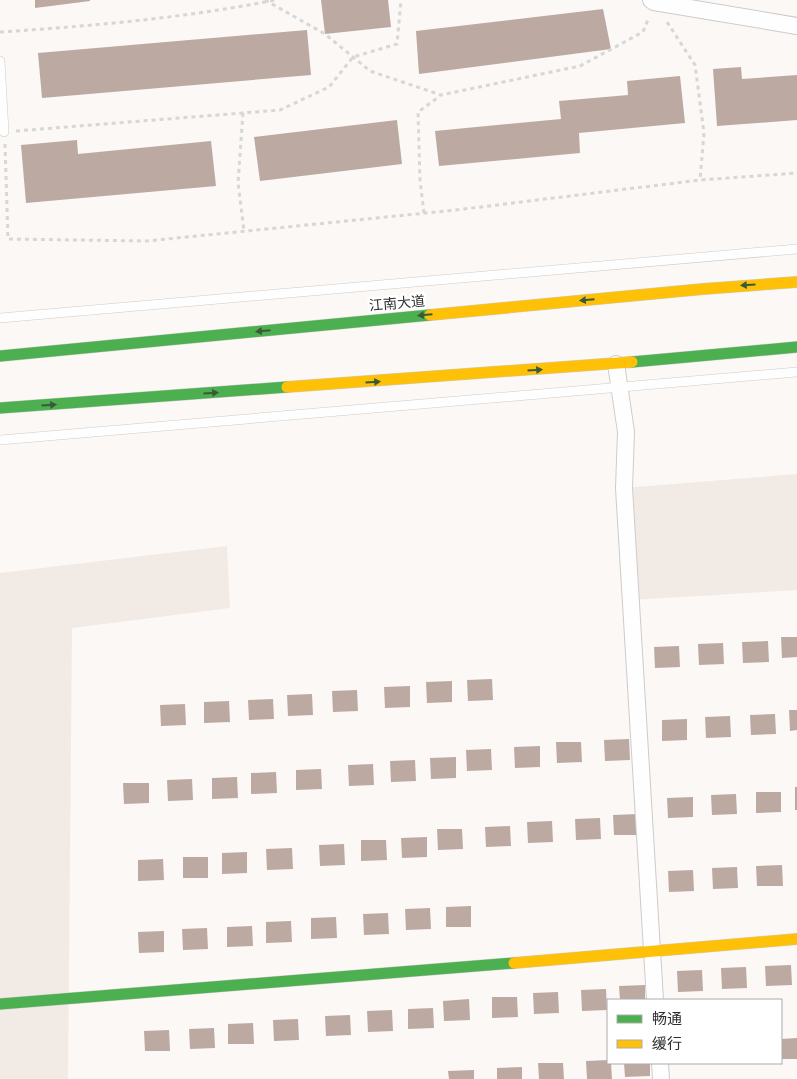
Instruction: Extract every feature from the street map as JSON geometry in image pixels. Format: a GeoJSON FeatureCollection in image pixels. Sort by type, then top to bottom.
{"type":"FeatureCollection","features":[{"type":"Feature","properties":{"kind":"main road","name":"江南大道"},"geometry":{"type":"LineString","coordinates":[[0,356],[703,289],[797,282]]}},
{"type":"Feature","properties":{"kind":"main road"},"geometry":{"type":"LineString","coordinates":[[0,408],[616,364],[797,347]]}},
{"type":"Feature","properties":{"kind":"main road"},"geometry":{"type":"LineString","coordinates":[[0,1004],[797,939]]}},
{"type":"Feature","properties":{"kind":"street"},"geometry":{"type":"LineString","coordinates":[[653,1],[797,26]]}},
{"type":"Feature","properties":{"kind":"street"},"geometry":{"type":"LineString","coordinates":[[616,364],[626,432],[624,488],[655,999]]}},
{"type":"Feature","properties":{"kind":"street"},"geometry":{"type":"LineString","coordinates":[[660,1064],[661,1079]]}},
{"type":"Feature","properties":{"kind":"lane"},"geometry":{"type":"LineString","coordinates":[[0,62],[4,132]]}},
{"type":"Feature","properties":{"kind":"lane"},"geometry":{"type":"LineString","coordinates":[[0,318],[797,249]]}},
{"type":"Feature","properties":{"kind":"lane"},"geometry":{"type":"LineString","coordinates":[[0,440],[797,372]]}},
{"type":"Feature","properties":{"kind":"path"},"geometry":{"type":"LineString","coordinates":[[0,32],[66,27],[229,9],[275,0]]}},
{"type":"Feature","properties":{"kind":"path"},"geometry":{"type":"LineString","coordinates":[[401,0],[397,44],[353,57],[329,87],[280,110],[4,132],[8,239],[147,241],[424,213],[700,180],[797,174]]}},
{"type":"Feature","properties":{"kind":"path"},"geometry":{"type":"LineString","coordinates":[[266,1],[325,34],[370,71],[441,95]]}},
{"type":"Feature","properties":{"kind":"path"},"geometry":{"type":"LineString","coordinates":[[424,213],[420,180],[418,112],[441,95],[580,66],[643,32],[653,1]]}},
{"type":"Feature","properties":{"kind":"path"},"geometry":{"type":"LineString","coordinates":[[653,1],[695,65],[704,132],[700,180]]}},
{"type":"Feature","properties":{"kind":"path"},"geometry":{"type":"LineString","coordinates":[[243,113],[238,182],[244,231]]}},
{"type":"Feature","properties":{"kind":"shaded area"},"geometry":{"type":"Polygon","coordinates":[[[797,474],[797,590],[631,600],[624,488],[797,474]]]}},
{"type":"Feature","properties":{"kind":"shaded area"},"geometry":{"type":"Polygon","coordinates":[[[227,546],[230,608],[72,628],[68,1079],[0,1079],[0,573],[227,546]]]}},
{"type":"Feature","properties":{"kind":"building"},"geometry":{"type":"Polygon","coordinates":[[[35,0],[90,0],[90,1],[35,8],[35,0]]]}},
{"type":"Feature","properties":{"kind":"building"},"geometry":{"type":"Polygon","coordinates":[[[321,0],[388,0],[391,27],[325,34],[321,0]]]}},
{"type":"Feature","properties":{"kind":"building"},"geometry":{"type":"Polygon","coordinates":[[[603,9],[611,49],[419,74],[416,31],[603,9]]]}},
{"type":"Feature","properties":{"kind":"building"},"geometry":{"type":"Polygon","coordinates":[[[307,30],[311,75],[42,98],[38,53],[307,30]]]}},
{"type":"Feature","properties":{"kind":"building"},"geometry":{"type":"Polygon","coordinates":[[[741,67],[742,79],[797,75],[797,120],[717,126],[713,69],[741,67]]]}},
{"type":"Feature","properties":{"kind":"building"},"geometry":{"type":"Polygon","coordinates":[[[680,76],[685,123],[579,133],[580,153],[439,166],[435,131],[561,119],[559,101],[628,95],[627,81],[680,76]]]}},
{"type":"Feature","properties":{"kind":"building"},"geometry":{"type":"Polygon","coordinates":[[[397,120],[402,164],[260,181],[254,137],[397,120]]]}},
{"type":"Feature","properties":{"kind":"building"},"geometry":{"type":"Polygon","coordinates":[[[77,140],[78,154],[211,141],[216,186],[26,203],[21,145],[77,140]]]}},
{"type":"Feature","properties":{"kind":"building"},"geometry":{"type":"Polygon","coordinates":[[[781,637],[797,637],[797,657],[782,658],[781,637]]]}},
{"type":"Feature","properties":{"kind":"building"},"geometry":{"type":"Polygon","coordinates":[[[768,641],[769,662],[743,663],[742,642],[768,641]]]}},
{"type":"Feature","properties":{"kind":"building"},"geometry":{"type":"Polygon","coordinates":[[[723,643],[724,664],[699,665],[698,644],[723,643]]]}},
{"type":"Feature","properties":{"kind":"building"},"geometry":{"type":"Polygon","coordinates":[[[679,646],[680,667],[655,668],[654,647],[679,646]]]}},
{"type":"Feature","properties":{"kind":"building"},"geometry":{"type":"Polygon","coordinates":[[[492,679],[493,700],[468,701],[467,680],[492,679]]]}},
{"type":"Feature","properties":{"kind":"building"},"geometry":{"type":"Polygon","coordinates":[[[452,681],[452,702],[427,703],[426,682],[452,681]]]}},
{"type":"Feature","properties":{"kind":"building"},"geometry":{"type":"Polygon","coordinates":[[[410,686],[410,707],[385,708],[384,687],[410,686]]]}},
{"type":"Feature","properties":{"kind":"building"},"geometry":{"type":"Polygon","coordinates":[[[357,690],[358,711],[333,712],[332,691],[357,690]]]}},
{"type":"Feature","properties":{"kind":"building"},"geometry":{"type":"Polygon","coordinates":[[[312,694],[313,715],[288,716],[287,695],[312,694]]]}},
{"type":"Feature","properties":{"kind":"building"},"geometry":{"type":"Polygon","coordinates":[[[273,699],[274,719],[249,720],[248,700],[273,699]]]}},
{"type":"Feature","properties":{"kind":"building"},"geometry":{"type":"Polygon","coordinates":[[[229,701],[230,722],[204,723],[204,702],[229,701]]]}},
{"type":"Feature","properties":{"kind":"building"},"geometry":{"type":"Polygon","coordinates":[[[185,704],[186,725],[161,726],[160,705],[185,704]]]}},
{"type":"Feature","properties":{"kind":"building"},"geometry":{"type":"Polygon","coordinates":[[[789,710],[797,710],[797,730],[790,731],[789,710]]]}},
{"type":"Feature","properties":{"kind":"building"},"geometry":{"type":"Polygon","coordinates":[[[775,714],[776,734],[751,735],[750,715],[775,714]]]}},
{"type":"Feature","properties":{"kind":"building"},"geometry":{"type":"Polygon","coordinates":[[[730,716],[731,737],[706,738],[705,717],[730,716]]]}},
{"type":"Feature","properties":{"kind":"building"},"geometry":{"type":"Polygon","coordinates":[[[687,719],[687,740],[662,741],[662,720],[687,719]]]}},
{"type":"Feature","properties":{"kind":"building"},"geometry":{"type":"Polygon","coordinates":[[[629,739],[630,760],[605,761],[604,740],[629,739]]]}},
{"type":"Feature","properties":{"kind":"building"},"geometry":{"type":"Polygon","coordinates":[[[556,742],[581,742],[582,762],[557,763],[556,742]]]}},
{"type":"Feature","properties":{"kind":"building"},"geometry":{"type":"Polygon","coordinates":[[[540,746],[540,767],[515,768],[514,747],[540,746]]]}},
{"type":"Feature","properties":{"kind":"building"},"geometry":{"type":"Polygon","coordinates":[[[491,749],[492,770],[467,771],[466,750],[491,749]]]}},
{"type":"Feature","properties":{"kind":"building"},"geometry":{"type":"Polygon","coordinates":[[[456,757],[456,778],[431,779],[430,758],[456,757]]]}},
{"type":"Feature","properties":{"kind":"building"},"geometry":{"type":"Polygon","coordinates":[[[415,760],[416,781],[391,782],[390,761],[415,760]]]}},
{"type":"Feature","properties":{"kind":"building"},"geometry":{"type":"Polygon","coordinates":[[[373,764],[374,785],[349,786],[348,765],[373,764]]]}},
{"type":"Feature","properties":{"kind":"building"},"geometry":{"type":"Polygon","coordinates":[[[321,769],[322,789],[296,790],[296,770],[321,769]]]}},
{"type":"Feature","properties":{"kind":"building"},"geometry":{"type":"Polygon","coordinates":[[[276,772],[277,793],[251,794],[251,773],[276,772]]]}},
{"type":"Feature","properties":{"kind":"building"},"geometry":{"type":"Polygon","coordinates":[[[237,777],[238,798],[212,799],[212,778],[237,777]]]}},
{"type":"Feature","properties":{"kind":"building"},"geometry":{"type":"Polygon","coordinates":[[[192,779],[193,800],[168,801],[167,780],[192,779]]]}},
{"type":"Feature","properties":{"kind":"building"},"geometry":{"type":"Polygon","coordinates":[[[123,783],[149,783],[149,803],[124,804],[123,783]]]}},
{"type":"Feature","properties":{"kind":"building"},"geometry":{"type":"Polygon","coordinates":[[[795,787],[797,787],[797,810],[795,810],[795,787]]]}},
{"type":"Feature","properties":{"kind":"building"},"geometry":{"type":"Polygon","coordinates":[[[756,792],[781,792],[781,812],[756,813],[756,792]]]}},
{"type":"Feature","properties":{"kind":"building"},"geometry":{"type":"Polygon","coordinates":[[[736,794],[737,814],[712,815],[711,795],[736,794]]]}},
{"type":"Feature","properties":{"kind":"building"},"geometry":{"type":"Polygon","coordinates":[[[693,797],[693,817],[668,818],[667,798],[693,797]]]}},
{"type":"Feature","properties":{"kind":"building"},"geometry":{"type":"Polygon","coordinates":[[[638,814],[639,835],[614,835],[613,815],[638,814]]]}},
{"type":"Feature","properties":{"kind":"building"},"geometry":{"type":"Polygon","coordinates":[[[600,818],[601,839],[576,840],[575,819],[600,818]]]}},
{"type":"Feature","properties":{"kind":"building"},"geometry":{"type":"Polygon","coordinates":[[[552,821],[553,842],[528,843],[527,822],[552,821]]]}},
{"type":"Feature","properties":{"kind":"building"},"geometry":{"type":"Polygon","coordinates":[[[510,826],[511,846],[486,847],[485,827],[510,826]]]}},
{"type":"Feature","properties":{"kind":"building"},"geometry":{"type":"Polygon","coordinates":[[[437,829],[462,829],[463,849],[438,850],[437,829]]]}},
{"type":"Feature","properties":{"kind":"building"},"geometry":{"type":"Polygon","coordinates":[[[427,837],[427,857],[402,858],[401,838],[427,837]]]}},
{"type":"Feature","properties":{"kind":"building"},"geometry":{"type":"Polygon","coordinates":[[[361,840],[386,840],[387,860],[361,861],[361,840]]]}},
{"type":"Feature","properties":{"kind":"building"},"geometry":{"type":"Polygon","coordinates":[[[344,844],[345,865],[320,866],[319,845],[344,844]]]}},
{"type":"Feature","properties":{"kind":"building"},"geometry":{"type":"Polygon","coordinates":[[[292,848],[293,869],[267,870],[266,849],[292,848]]]}},
{"type":"Feature","properties":{"kind":"building"},"geometry":{"type":"Polygon","coordinates":[[[247,852],[247,873],[222,874],[222,853],[247,852]]]}},
{"type":"Feature","properties":{"kind":"building"},"geometry":{"type":"Polygon","coordinates":[[[183,857],[208,857],[208,878],[183,878],[183,857]]]}},
{"type":"Feature","properties":{"kind":"building"},"geometry":{"type":"Polygon","coordinates":[[[163,859],[164,880],[138,881],[138,860],[163,859]]]}},
{"type":"Feature","properties":{"kind":"building"},"geometry":{"type":"Polygon","coordinates":[[[782,865],[783,886],[757,886],[756,866],[782,865]]]}},
{"type":"Feature","properties":{"kind":"building"},"geometry":{"type":"Polygon","coordinates":[[[737,867],[738,888],[713,889],[712,868],[737,867]]]}},
{"type":"Feature","properties":{"kind":"building"},"geometry":{"type":"Polygon","coordinates":[[[693,870],[694,891],[669,892],[668,871],[693,870]]]}},
{"type":"Feature","properties":{"kind":"building"},"geometry":{"type":"Polygon","coordinates":[[[471,906],[471,927],[446,927],[446,907],[471,906]]]}},
{"type":"Feature","properties":{"kind":"building"},"geometry":{"type":"Polygon","coordinates":[[[430,908],[431,929],[406,930],[405,909],[430,908]]]}},
{"type":"Feature","properties":{"kind":"building"},"geometry":{"type":"Polygon","coordinates":[[[388,913],[389,934],[364,935],[363,914],[388,913]]]}},
{"type":"Feature","properties":{"kind":"building"},"geometry":{"type":"Polygon","coordinates":[[[336,917],[337,938],[311,939],[311,918],[336,917]]]}},
{"type":"Feature","properties":{"kind":"building"},"geometry":{"type":"Polygon","coordinates":[[[291,921],[292,942],[266,943],[266,922],[291,921]]]}},
{"type":"Feature","properties":{"kind":"building"},"geometry":{"type":"Polygon","coordinates":[[[252,926],[253,946],[227,947],[227,927],[252,926]]]}},
{"type":"Feature","properties":{"kind":"building"},"geometry":{"type":"Polygon","coordinates":[[[207,928],[208,949],[183,950],[182,929],[207,928]]]}},
{"type":"Feature","properties":{"kind":"building"},"geometry":{"type":"Polygon","coordinates":[[[164,931],[164,952],[139,953],[138,932],[164,931]]]}},
{"type":"Feature","properties":{"kind":"building"},"geometry":{"type":"Polygon","coordinates":[[[791,965],[792,985],[766,986],[765,966],[791,965]]]}},
{"type":"Feature","properties":{"kind":"building"},"geometry":{"type":"Polygon","coordinates":[[[746,967],[747,988],[722,989],[721,968],[746,967]]]}},
{"type":"Feature","properties":{"kind":"building"},"geometry":{"type":"Polygon","coordinates":[[[702,970],[703,991],[678,992],[677,971],[702,970]]]}},
{"type":"Feature","properties":{"kind":"building"},"geometry":{"type":"Polygon","coordinates":[[[645,985],[645,999],[620,999],[619,986],[645,985]]]}},
{"type":"Feature","properties":{"kind":"building"},"geometry":{"type":"Polygon","coordinates":[[[606,989],[607,1010],[582,1011],[581,990],[606,989]]]}},
{"type":"Feature","properties":{"kind":"building"},"geometry":{"type":"Polygon","coordinates":[[[558,992],[559,1013],[534,1014],[533,993],[558,992]]]}},
{"type":"Feature","properties":{"kind":"building"},"geometry":{"type":"Polygon","coordinates":[[[492,997],[517,997],[518,1017],[492,1018],[492,997]]]}},
{"type":"Feature","properties":{"kind":"building"},"geometry":{"type":"Polygon","coordinates":[[[469,999],[470,1020],[444,1021],[443,1001],[469,999]]]}},
{"type":"Feature","properties":{"kind":"building"},"geometry":{"type":"Polygon","coordinates":[[[433,1008],[434,1028],[408,1029],[408,1009],[433,1008]]]}},
{"type":"Feature","properties":{"kind":"building"},"geometry":{"type":"Polygon","coordinates":[[[392,1010],[393,1031],[368,1032],[367,1011],[392,1010]]]}},
{"type":"Feature","properties":{"kind":"building"},"geometry":{"type":"Polygon","coordinates":[[[350,1015],[351,1035],[326,1036],[325,1016],[350,1015]]]}},
{"type":"Feature","properties":{"kind":"building"},"geometry":{"type":"Polygon","coordinates":[[[298,1019],[299,1040],[274,1041],[273,1020],[298,1019]]]}},
{"type":"Feature","properties":{"kind":"building"},"geometry":{"type":"Polygon","coordinates":[[[253,1023],[254,1044],[228,1044],[228,1024],[253,1023]]]}},
{"type":"Feature","properties":{"kind":"building"},"geometry":{"type":"Polygon","coordinates":[[[214,1028],[215,1048],[190,1049],[189,1029],[214,1028]]]}},
{"type":"Feature","properties":{"kind":"building"},"geometry":{"type":"Polygon","coordinates":[[[169,1030],[170,1051],[145,1051],[144,1031],[169,1030]]]}},
{"type":"Feature","properties":{"kind":"building"},"geometry":{"type":"Polygon","coordinates":[[[797,1038],[797,1059],[782,1059],[782,1039],[797,1038]]]}},
{"type":"Feature","properties":{"kind":"building"},"geometry":{"type":"Polygon","coordinates":[[[607,1060],[607,1064],[611,1064],[612,1079],[587,1079],[586,1061],[607,1060]]]}},
{"type":"Feature","properties":{"kind":"building"},"geometry":{"type":"Polygon","coordinates":[[[538,1063],[563,1063],[564,1079],[539,1079],[538,1063]]]}},
{"type":"Feature","properties":{"kind":"building"},"geometry":{"type":"Polygon","coordinates":[[[624,1064],[650,1064],[650,1076],[625,1077],[624,1064]]]}},
{"type":"Feature","properties":{"kind":"building"},"geometry":{"type":"Polygon","coordinates":[[[522,1067],[522,1079],[497,1079],[497,1068],[522,1067]]]}},
{"type":"Feature","properties":{"kind":"building"},"geometry":{"type":"Polygon","coordinates":[[[474,1070],[474,1079],[449,1079],[448,1071],[474,1070]]]}},
{"type":"Feature","properties":{"kind":"traffic: fast"},"geometry":{"type":"LineString","coordinates":[[0,356],[430,315]]}},
{"type":"Feature","properties":{"kind":"traffic: fast"},"geometry":{"type":"LineString","coordinates":[[632,362],[797,347]]}},
{"type":"Feature","properties":{"kind":"traffic: fast"},"geometry":{"type":"LineString","coordinates":[[0,408],[287,387]]}},
{"type":"Feature","properties":{"kind":"traffic: fast"},"geometry":{"type":"LineString","coordinates":[[0,1004],[514,963]]}},
{"type":"Feature","properties":{"kind":"traffic: slow"},"geometry":{"type":"LineString","coordinates":[[430,315],[797,282]]}},
{"type":"Feature","properties":{"kind":"traffic: slow"},"geometry":{"type":"LineString","coordinates":[[287,387],[632,362]]}},
{"type":"Feature","properties":{"kind":"traffic: slow"},"geometry":{"type":"LineString","coordinates":[[514,963],[797,939]]}}]}
